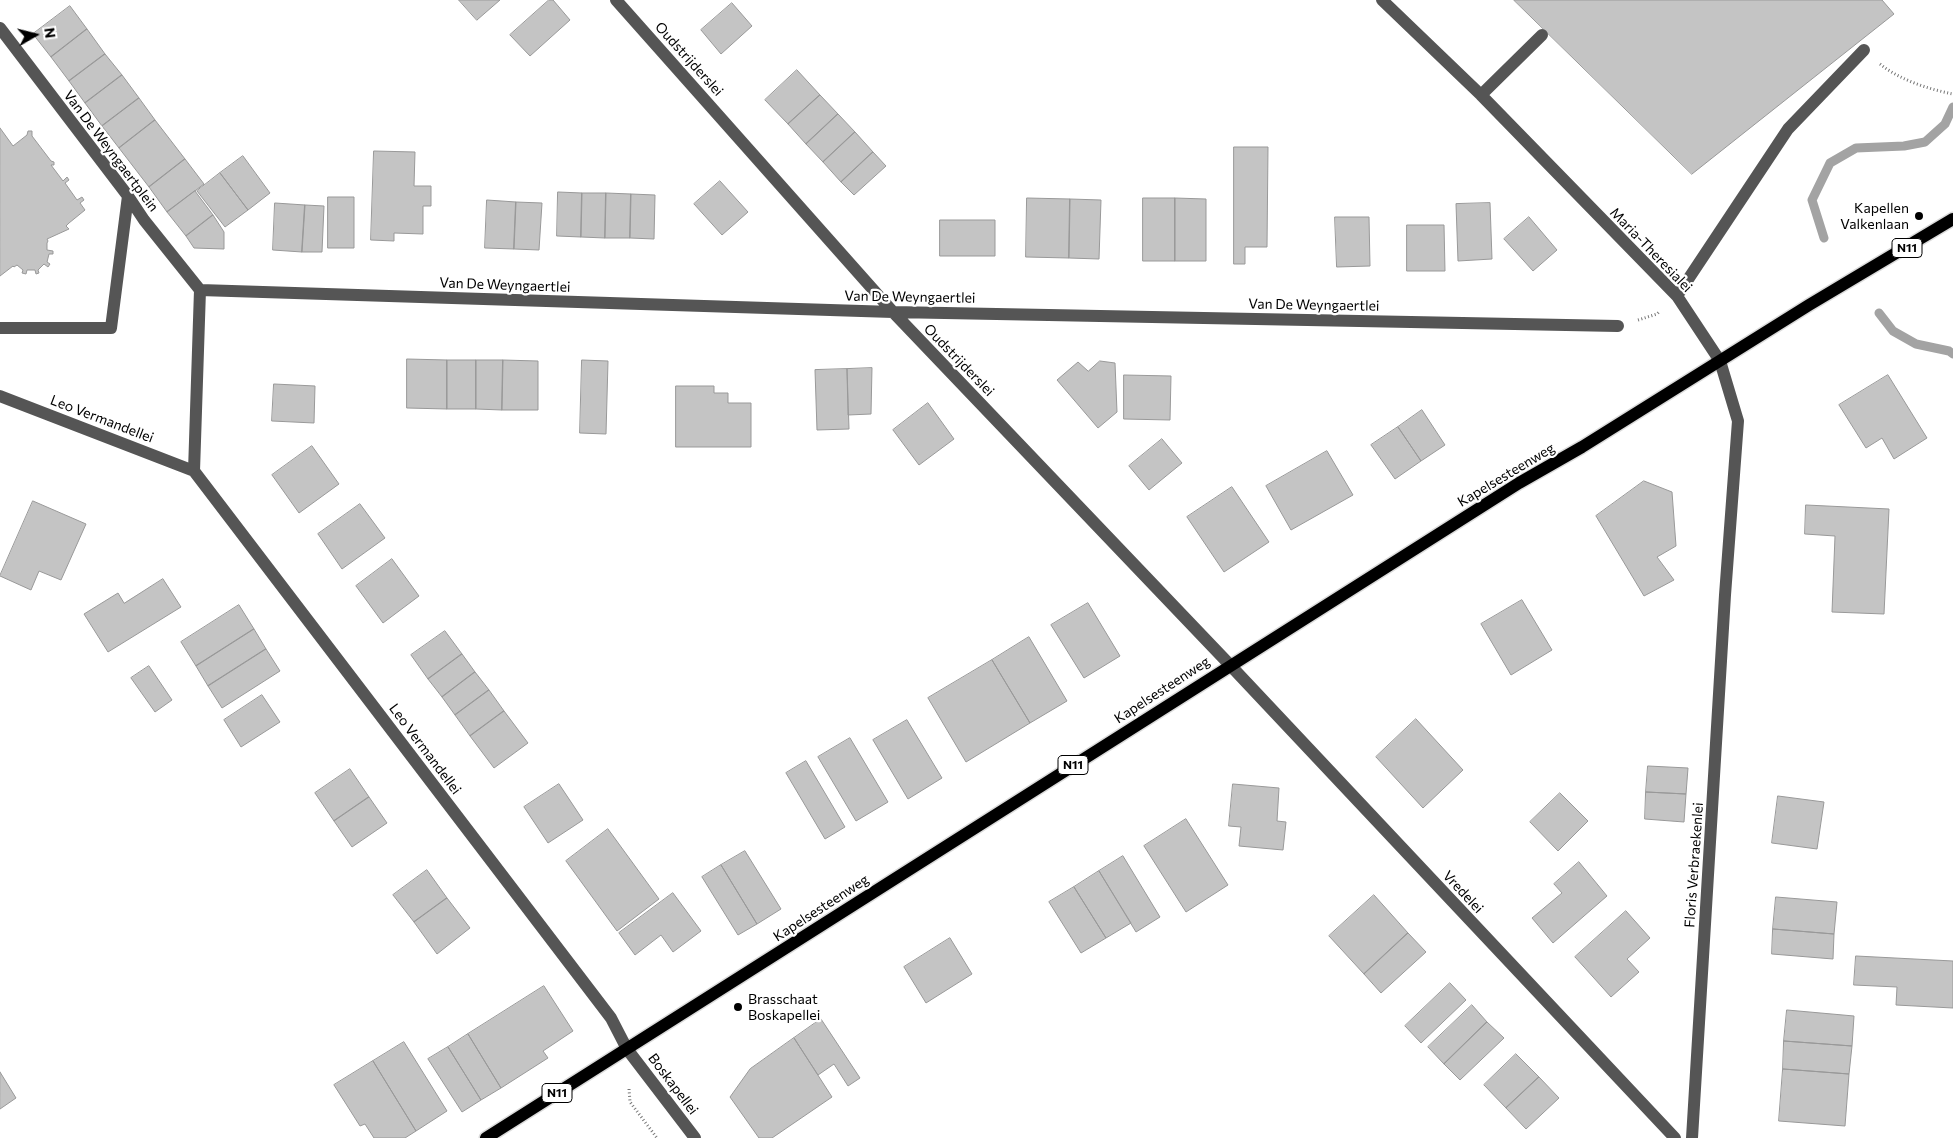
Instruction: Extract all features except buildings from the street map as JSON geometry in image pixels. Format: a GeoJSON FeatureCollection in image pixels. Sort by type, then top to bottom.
{"type":"FeatureCollection","features":[{"type":"Feature","properties":{"kind":"main road","name":"Kapelsesteenweg"},"geometry":{"type":"LineString","coordinates":[[486,1138],[1519,483],[1582,447],[1809,305],[1953,219]]}},
{"type":"Feature","properties":{"kind":"street","name":"Oudstrijderslei"},"geometry":{"type":"LineString","coordinates":[[616,0],[893,312],[1230,665]]}},
{"type":"Feature","properties":{"kind":"street","name":"Maria-Theresialei"},"geometry":{"type":"LineString","coordinates":[[1382,0],[1481,95],[1677,296],[1720,361],[1738,421],[1726,595]]}},
{"type":"Feature","properties":{"kind":"street","name":"Van De Weyngaertplein"},"geometry":{"type":"LineString","coordinates":[[1,31],[128,196],[144,220],[200,290]]}},
{"type":"Feature","properties":{"kind":"street"},"geometry":{"type":"LineString","coordinates":[[1481,95],[1542,35]]}},
{"type":"Feature","properties":{"kind":"street"},"geometry":{"type":"LineString","coordinates":[[1677,296],[1788,129],[1864,50]]}},
{"type":"Feature","properties":{"kind":"street"},"geometry":{"type":"LineString","coordinates":[[0,328],[111,328],[128,196]]}},
{"type":"Feature","properties":{"kind":"street","name":"Van De Weyngaertlei"},"geometry":{"type":"LineString","coordinates":[[200,290],[893,312],[1618,326]]}},
{"type":"Feature","properties":{"kind":"street"},"geometry":{"type":"LineString","coordinates":[[194,471],[200,290]]}},
{"type":"Feature","properties":{"kind":"street","name":"Leo Vermandellei"},"geometry":{"type":"LineString","coordinates":[[0,396],[194,471],[605,1010],[627,1049]]}},
{"type":"Feature","properties":{"kind":"street","name":"Floris Verbraekenlei"},"geometry":{"type":"LineString","coordinates":[[1692,1138],[1726,595]]}},
{"type":"Feature","properties":{"kind":"street","name":"Vredelei"},"geometry":{"type":"LineString","coordinates":[[1230,665],[1676,1138]]}},
{"type":"Feature","properties":{"kind":"street","name":"Boskapellei"},"geometry":{"type":"LineString","coordinates":[[627,1049],[695,1138]]}},
{"type":"Feature","properties":{"kind":"path"},"geometry":{"type":"LineString","coordinates":[[1864,50],[1882,66],[1903,78],[1937,91],[1953,94]]}},
{"type":"Feature","properties":{"kind":"path"},"geometry":{"type":"LineString","coordinates":[[1618,326],[1657,314],[1677,296]]}},
{"type":"Feature","properties":{"kind":"waterway"},"geometry":{"type":"LineString","coordinates":[[1824,238],[1812,200],[1830,163],[1856,148],[1904,146],[1925,142],[1945,124],[1953,107]]}},
{"type":"Feature","properties":{"kind":"waterway"},"geometry":{"type":"LineString","coordinates":[[1879,313],[1893,331],[1916,344],[1949,351],[1953,354]]}},
{"type":"Feature","properties":{"kind":"place","name":"Kapellen Valkenlaan"},"geometry":{"type":"Point","coordinates":[1919,216]}},
{"type":"Feature","properties":{"kind":"place","name":"Brasschaat Boskapellei"},"geometry":{"type":"Point","coordinates":[738,1007]}}]}
